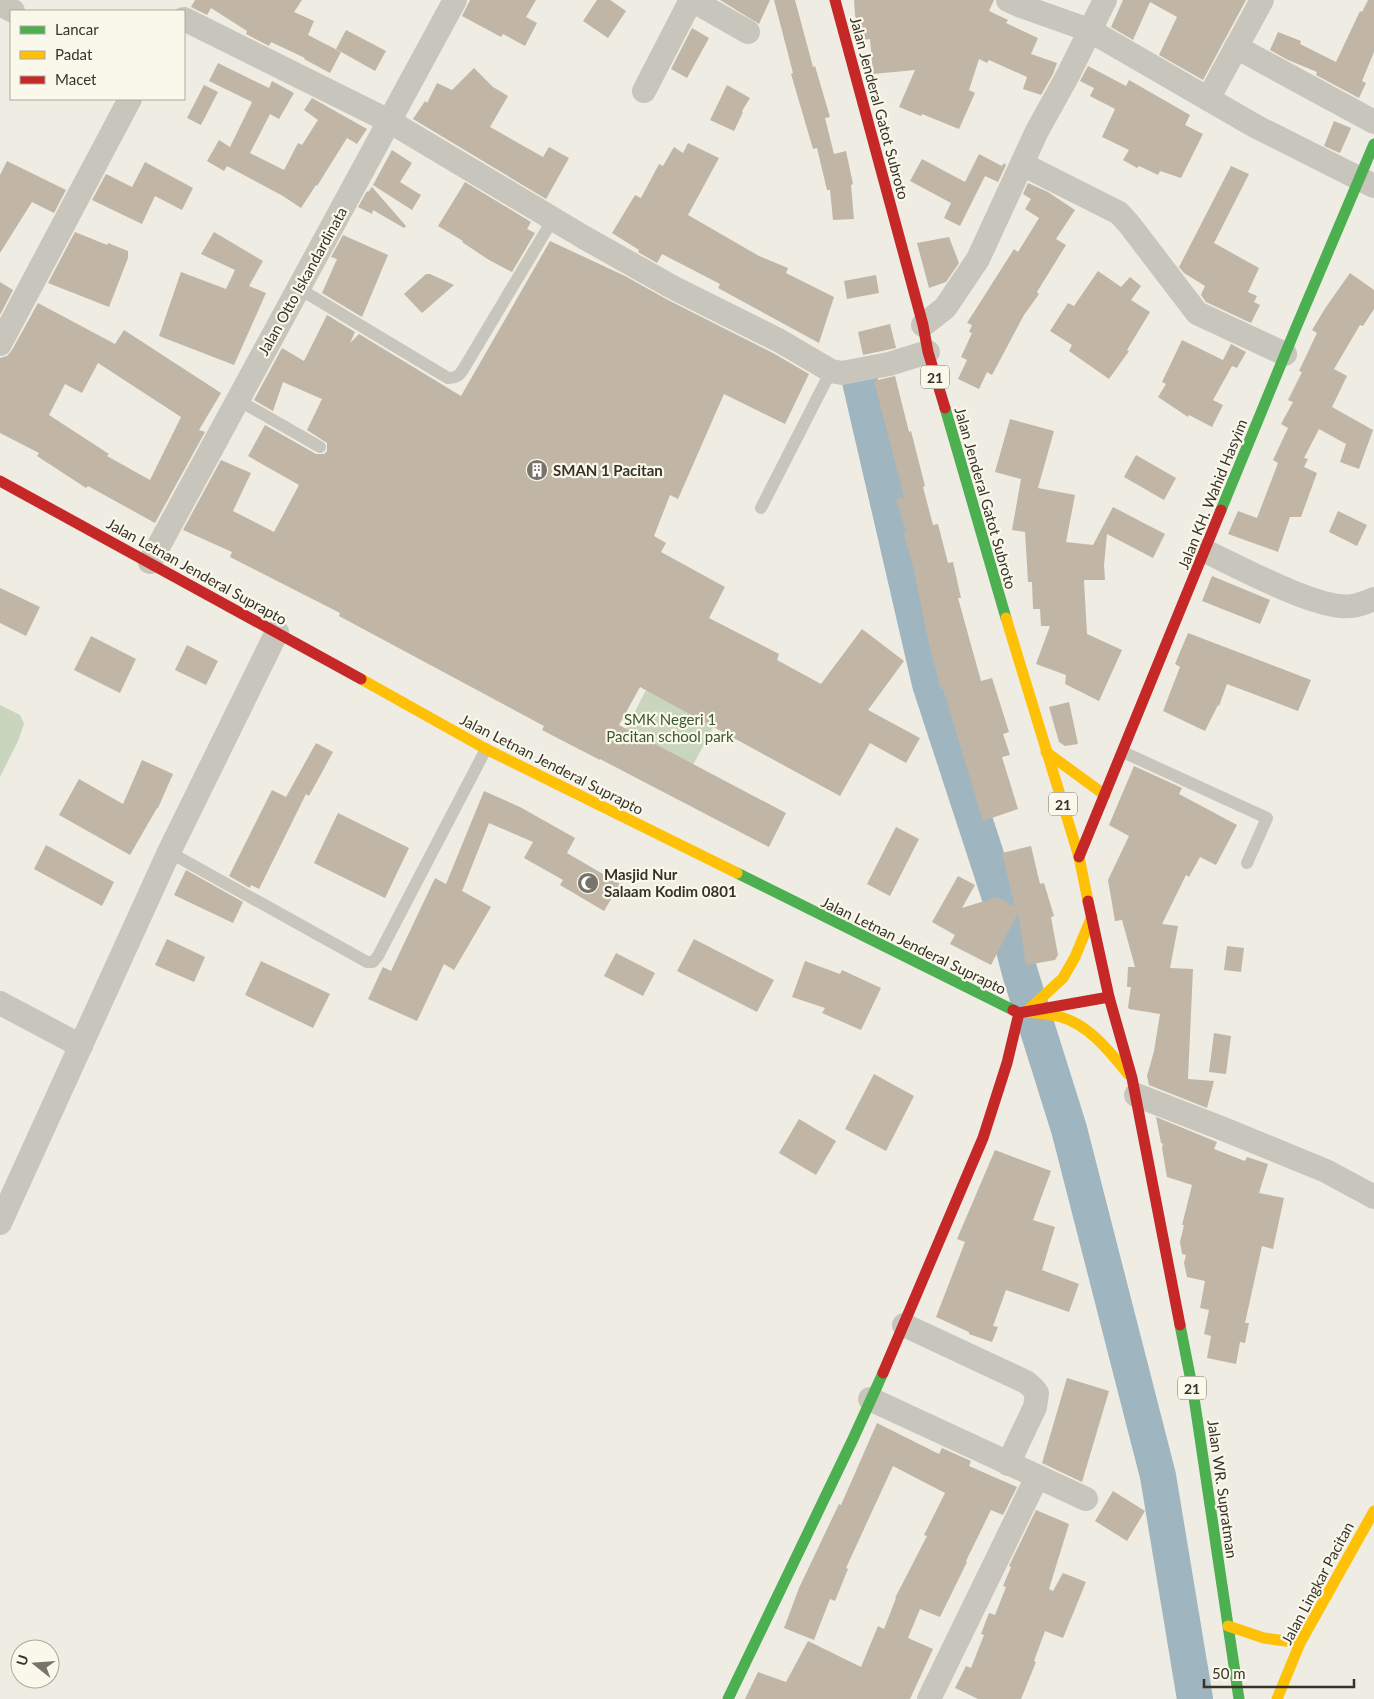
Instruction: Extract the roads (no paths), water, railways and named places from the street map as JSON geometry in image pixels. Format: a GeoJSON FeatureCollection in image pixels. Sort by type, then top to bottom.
{"type":"FeatureCollection","features":[{"type":"Feature","properties":{"kind":"main road","name":"Jalan Jenderal Gatot Subroto"},"geometry":{"type":"LineString","coordinates":[[835,0],[923,326],[928,352],[1046,752],[1079,857]]}},
{"type":"Feature","properties":{"kind":"main road","name":"Jalan KH. Wahid Hasyim"},"geometry":{"type":"LineString","coordinates":[[1079,857],[1285,354],[1366,182],[1374,144]]}},
{"type":"Feature","properties":{"kind":"main road","name":"Jalan Letnan Jenderal Suprapto"},"geometry":{"type":"LineString","coordinates":[[0,481],[277,632],[483,756],[1031,1010],[1062,1017],[1080,1027],[1105,1047],[1134,1087]]}},
{"type":"Feature","properties":{"kind":"main road"},"geometry":{"type":"LineString","coordinates":[[1046,752],[1105,795]]}},
{"type":"Feature","properties":{"kind":"main road","name":"21"},"geometry":{"type":"LineString","coordinates":[[1079,857],[1109,997],[1134,1087]]}},
{"type":"Feature","properties":{"kind":"main road"},"geometry":{"type":"LineString","coordinates":[[728,1699],[853,1439],[904,1325],[983,1138],[1007,1063],[1031,1010],[1067,972],[1092,916]]}},
{"type":"Feature","properties":{"kind":"main road"},"geometry":{"type":"LineString","coordinates":[[1031,1010],[1109,997]]}},
{"type":"Feature","properties":{"kind":"main road","name":"Jalan WR. Supratman"},"geometry":{"type":"LineString","coordinates":[[1134,1087],[1193,1391],[1239,1699]]}},
{"type":"Feature","properties":{"kind":"main road","name":"Jalan Lingkar Pacitan"},"geometry":{"type":"LineString","coordinates":[[1277,1699],[1300,1642],[1374,1511]]}},
{"type":"Feature","properties":{"kind":"main road"},"geometry":{"type":"LineString","coordinates":[[1228,1626],[1264,1638],[1300,1642]]}},
{"type":"Feature","properties":{"kind":"street","name":"Jalan Otto Iskandardinata"},"geometry":{"type":"LineString","coordinates":[[150,562],[455,0]]}},
{"type":"Feature","properties":{"kind":"street"},"geometry":{"type":"LineString","coordinates":[[644,91],[692,0],[748,32]]}},
{"type":"Feature","properties":{"kind":"street"},"geometry":{"type":"LineString","coordinates":[[1008,0],[1089,30],[1255,126],[1366,182]]}},
{"type":"Feature","properties":{"kind":"street"},"geometry":{"type":"LineString","coordinates":[[923,326],[945,308],[978,259],[1037,131],[1068,75],[1105,0]]}},
{"type":"Feature","properties":{"kind":"street"},"geometry":{"type":"LineString","coordinates":[[1208,99],[1262,0]]}},
{"type":"Feature","properties":{"kind":"street"},"geometry":{"type":"LineString","coordinates":[[0,4],[11,10]]}},
{"type":"Feature","properties":{"kind":"street"},"geometry":{"type":"LineString","coordinates":[[185,19],[389,121],[553,219],[674,288],[837,372],[889,364],[928,352]]}},
{"type":"Feature","properties":{"kind":"street"},"geometry":{"type":"LineString","coordinates":[[1236,47],[1374,122]]}},
{"type":"Feature","properties":{"kind":"street"},"geometry":{"type":"LineString","coordinates":[[0,344],[129,100]]}},
{"type":"Feature","properties":{"kind":"street"},"geometry":{"type":"LineString","coordinates":[[1022,164],[1119,213],[1197,313],[1285,354]]}},
{"type":"Feature","properties":{"kind":"street"},"geometry":{"type":"LineString","coordinates":[[1205,551],[1302,596],[1322,602],[1351,606],[1374,600]]}},
{"type":"Feature","properties":{"kind":"street"},"geometry":{"type":"LineString","coordinates":[[0,1223],[169,852],[277,632]]}},
{"type":"Feature","properties":{"kind":"street"},"geometry":{"type":"LineString","coordinates":[[0,1004],[81,1046]]}},
{"type":"Feature","properties":{"kind":"street"},"geometry":{"type":"LineString","coordinates":[[1134,1087],[1226,1130],[1326,1171],[1374,1197]]}},
{"type":"Feature","properties":{"kind":"street"},"geometry":{"type":"LineString","coordinates":[[904,1325],[1026,1382],[1033,1388],[1037,1394],[1035,1407],[1008,1464]]}},
{"type":"Feature","properties":{"kind":"street"},"geometry":{"type":"LineString","coordinates":[[870,1399],[1086,1500]]}},
{"type":"Feature","properties":{"kind":"street"},"geometry":{"type":"LineString","coordinates":[[929,1699],[1037,1477]]}},
{"type":"Feature","properties":{"kind":"lane"},"geometry":{"type":"LineString","coordinates":[[298,288],[448,378],[455,378],[460,376],[553,219]]}},
{"type":"Feature","properties":{"kind":"lane"},"geometry":{"type":"LineString","coordinates":[[761,508],[837,372]]}},
{"type":"Feature","properties":{"kind":"lane"},"geometry":{"type":"LineString","coordinates":[[238,400],[320,447]]}},
{"type":"Feature","properties":{"kind":"lane"},"geometry":{"type":"LineString","coordinates":[[1123,752],[1267,818],[1247,863]]}},
{"type":"Feature","properties":{"kind":"lane"},"geometry":{"type":"LineString","coordinates":[[169,852],[367,962],[373,962],[483,756]]}},
{"type":"Feature","properties":{"kind":"waterway"},"geometry":{"type":"LineString","coordinates":[[859,377],[930,684],[1003,907],[1020,973],[1069,1129],[1158,1476],[1195,1699]]}},
{"type":"Feature","properties":{"kind":"place","name":"SMAN 1 Pacitan"},"geometry":{"type":"Point","coordinates":[537,470]}},
{"type":"Feature","properties":{"kind":"place","name":"Masjid Nur Salaam Kodim 0801"},"geometry":{"type":"Point","coordinates":[588,883]}},
{"type":"Feature","properties":{"kind":"park label","name":"SMK Negeri 1 Pacitan school park"},"geometry":{"type":"Point","coordinates":[670,728]}}]}
